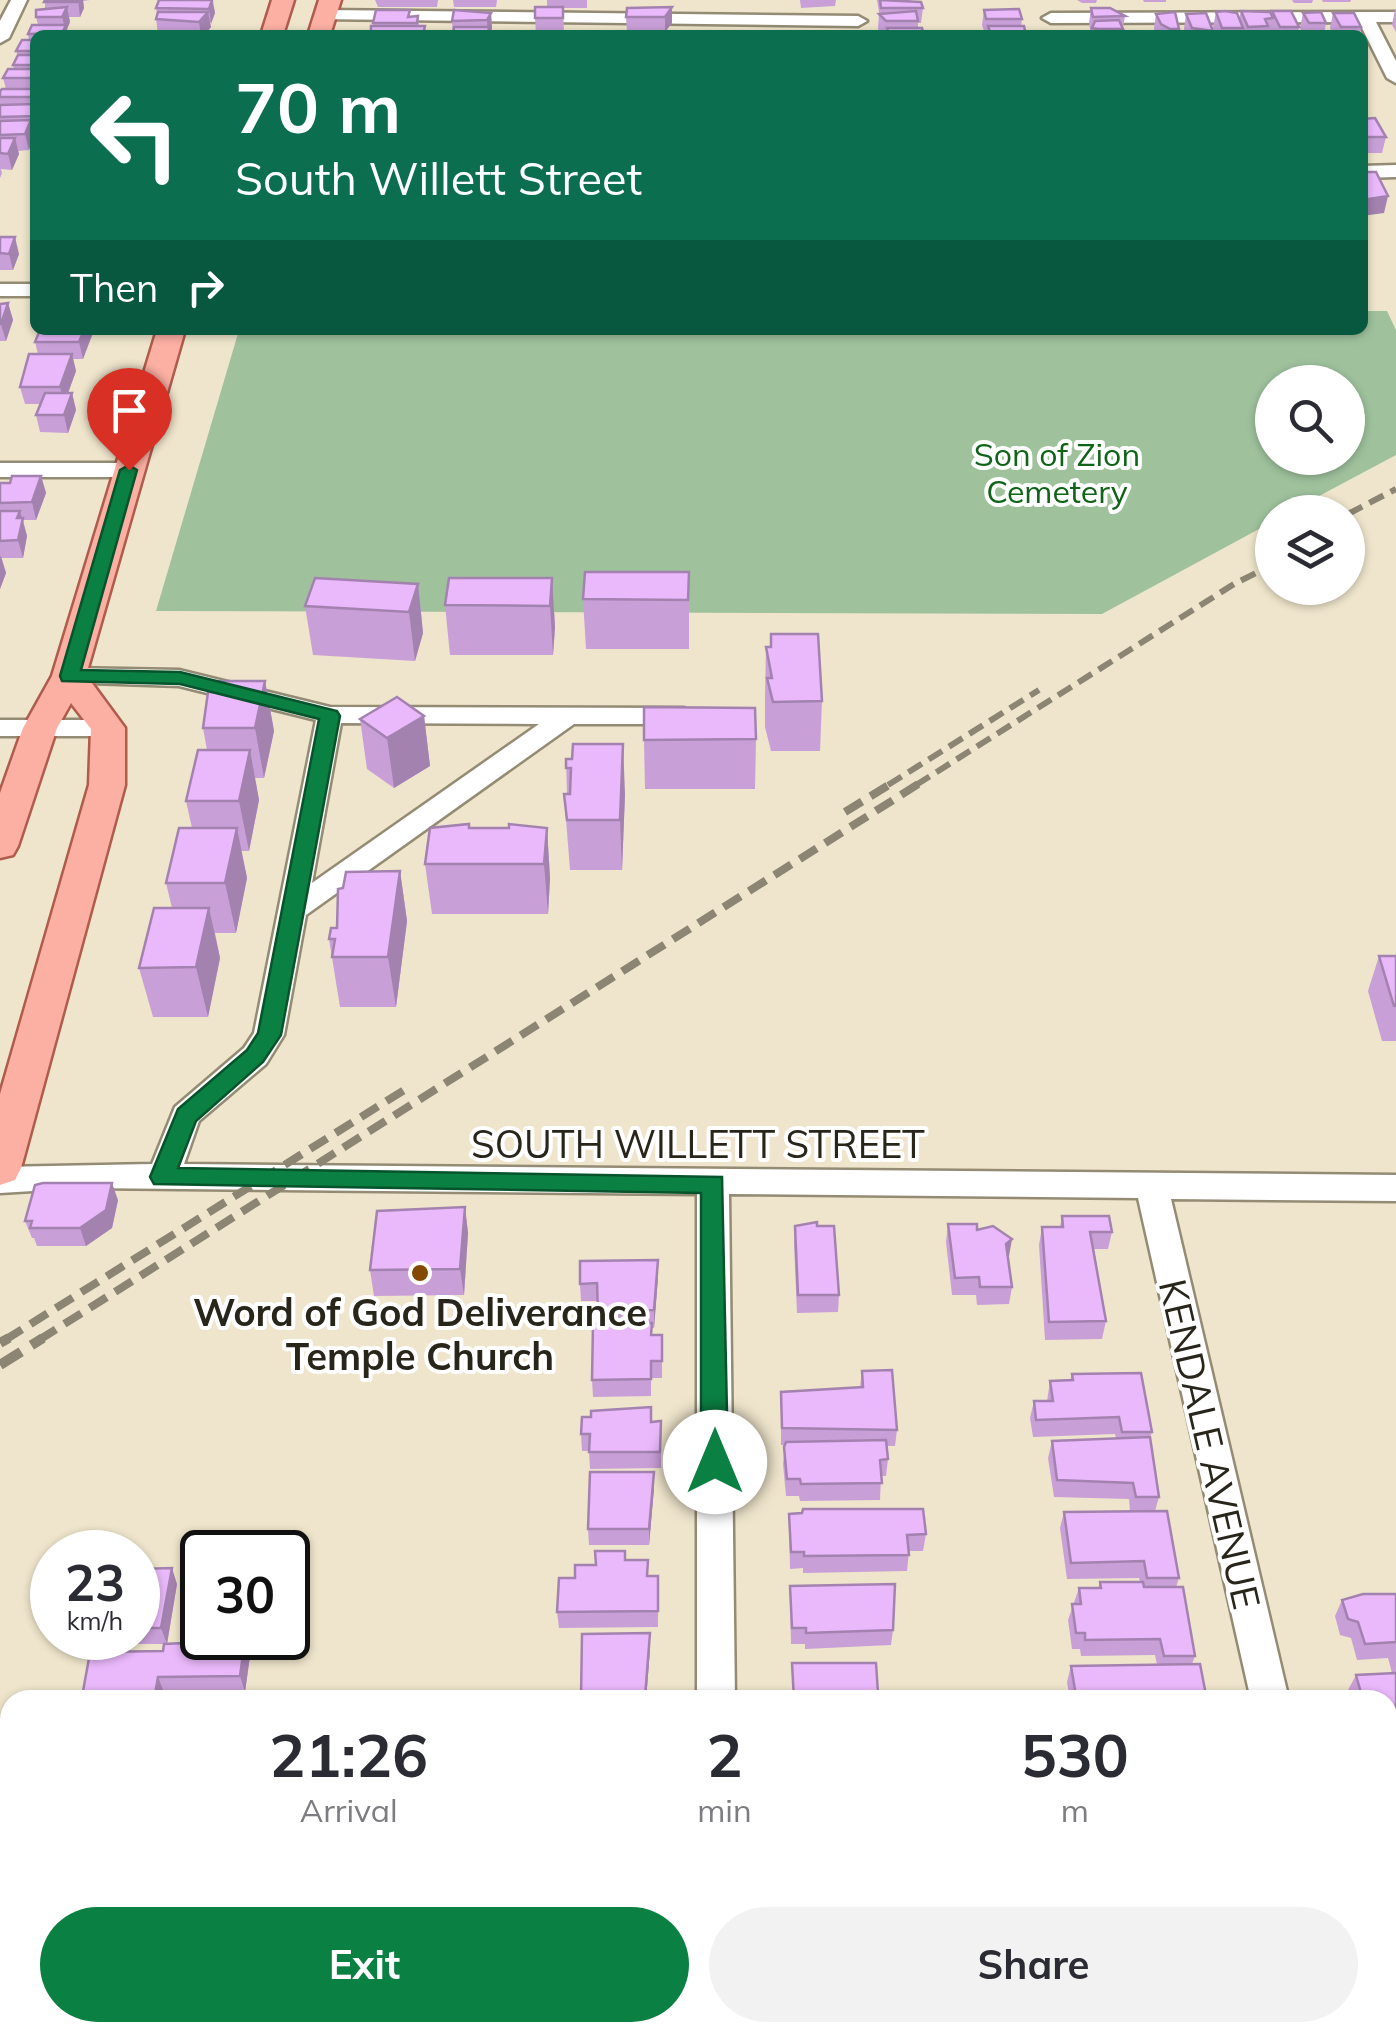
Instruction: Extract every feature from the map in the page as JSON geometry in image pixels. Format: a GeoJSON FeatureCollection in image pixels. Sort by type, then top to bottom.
{"type":"FeatureCollection","features":[{"type":"Feature","properties":{"kind":"main road"},"geometry":{"type":"LineString","coordinates":[[274,30],[283,0]]}},
{"type":"Feature","properties":{"kind":"main road"},"geometry":{"type":"LineString","coordinates":[[0,846],[40,728],[69,676],[170,338]]}},
{"type":"Feature","properties":{"kind":"main road"},"geometry":{"type":"LineString","coordinates":[[0,1168],[98,823],[110,761],[108,728],[69,676]]}},
{"type":"Feature","properties":{"kind":"street"},"geometry":{"type":"LineString","coordinates":[[0,38],[19,0]]}},
{"type":"Feature","properties":{"kind":"street"},"geometry":{"type":"LineString","coordinates":[[325,16],[690,18],[858,28],[856,0]]}},
{"type":"Feature","properties":{"kind":"street"},"geometry":{"type":"LineString","coordinates":[[1364,17],[1396,78]]}},
{"type":"Feature","properties":{"kind":"street"},"geometry":{"type":"LineString","coordinates":[[1051,18],[1396,17]]}},
{"type":"Feature","properties":{"kind":"street"},"geometry":{"type":"LineString","coordinates":[[1368,172],[1396,171]]}},
{"type":"Feature","properties":{"kind":"street"},"geometry":{"type":"LineString","coordinates":[[0,290],[30,290]]}},
{"type":"Feature","properties":{"kind":"street"},"geometry":{"type":"LineString","coordinates":[[0,470],[129,470]]}},
{"type":"Feature","properties":{"kind":"street"},"geometry":{"type":"LineString","coordinates":[[69,676],[180,678],[330,716],[717,715]]}},
{"type":"Feature","properties":{"kind":"street"},"geometry":{"type":"LineString","coordinates":[[162,1177],[186,1116],[255,1056],[269,1035],[330,716]]}},
{"type":"Feature","properties":{"kind":"street"},"geometry":{"type":"LineString","coordinates":[[295,910],[565,718]]}},
{"type":"Feature","properties":{"kind":"street"},"geometry":{"type":"LineString","coordinates":[[0,728],[108,728]]}},
{"type":"Feature","properties":{"kind":"street","name":"SOUTH WILLETT STREET"},"geometry":{"type":"LineString","coordinates":[[0,1180],[162,1177],[1396,1188]]}},
{"type":"Feature","properties":{"kind":"street"},"geometry":{"type":"LineString","coordinates":[[714,1184],[716,1690]]}},
{"type":"Feature","properties":{"kind":"street","name":"KENDALE AVENUE"},"geometry":{"type":"LineString","coordinates":[[1152,1187],[1268,1690]]}},
{"type":"Feature","properties":{"kind":"green space","name":"Son of Zion Cemetery"},"geometry":{"type":"Polygon","coordinates":[[[1368,311],[1387,311],[1396,330],[1396,455],[1365,472],[1365,365],[1255,365],[1255,475],[1358,475],[1321,495],[1255,495],[1255,531],[1102,614],[156,611],[238,335],[1368,335],[1368,311]]]}},
{"type":"Feature","properties":{"kind":"building"},"geometry":{"type":"Polygon","coordinates":[[[45,0],[78,0],[44,2],[45,0]]]}},
{"type":"Feature","properties":{"kind":"building"},"geometry":{"type":"Polygon","coordinates":[[[159,0],[212,0],[209,9],[156,8],[159,0]]]}},
{"type":"Feature","properties":{"kind":"building"},"geometry":{"type":"Polygon","coordinates":[[[880,0],[921,2],[923,8],[881,8],[880,0]]]}},
{"type":"Feature","properties":{"kind":"building"},"geometry":{"type":"Polygon","coordinates":[[[67,7],[62,17],[36,17],[36,10],[67,7]]]}},
{"type":"Feature","properties":{"kind":"building"},"geometry":{"type":"Polygon","coordinates":[[[535,7],[563,7],[563,18],[535,18],[535,7]]]}},
{"type":"Feature","properties":{"kind":"building"},"geometry":{"type":"Polygon","coordinates":[[[672,7],[665,17],[626,17],[627,8],[672,7]]]}},
{"type":"Feature","properties":{"kind":"building"},"geometry":{"type":"Polygon","coordinates":[[[1091,8],[1110,8],[1125,16],[1093,17],[1091,8]]]}},
{"type":"Feature","properties":{"kind":"building"},"geometry":{"type":"Polygon","coordinates":[[[1019,9],[1022,19],[986,19],[984,10],[1019,9]]]}},
{"type":"Feature","properties":{"kind":"building"},"geometry":{"type":"Polygon","coordinates":[[[376,10],[410,10],[408,17],[418,16],[417,23],[373,23],[376,10]]]}},
{"type":"Feature","properties":{"kind":"building"},"geometry":{"type":"Polygon","coordinates":[[[454,10],[491,13],[487,20],[452,21],[454,10]]]}},
{"type":"Feature","properties":{"kind":"building"},"geometry":{"type":"Polygon","coordinates":[[[916,11],[918,21],[886,21],[879,14],[916,11]]]}},
{"type":"Feature","properties":{"kind":"building"},"geometry":{"type":"Polygon","coordinates":[[[1241,11],[1270,12],[1273,18],[1265,19],[1268,26],[1248,27],[1241,11]]]}},
{"type":"Feature","properties":{"kind":"building"},"geometry":{"type":"Polygon","coordinates":[[[1272,11],[1291,11],[1299,27],[1280,27],[1272,11]]]}},
{"type":"Feature","properties":{"kind":"building"},"geometry":{"type":"Polygon","coordinates":[[[158,12],[208,12],[199,22],[156,19],[158,12]]]}},
{"type":"Feature","properties":{"kind":"building"},"geometry":{"type":"Polygon","coordinates":[[[1175,12],[1179,29],[1161,24],[1156,14],[1175,12]]]}},
{"type":"Feature","properties":{"kind":"building"},"geometry":{"type":"Polygon","coordinates":[[[1216,12],[1237,13],[1243,28],[1222,28],[1216,12]]]}},
{"type":"Feature","properties":{"kind":"building"},"geometry":{"type":"Polygon","coordinates":[[[1321,12],[1326,23],[1309,23],[1303,13],[1321,12]]]}},
{"type":"Feature","properties":{"kind":"building"},"geometry":{"type":"Polygon","coordinates":[[[1206,13],[1213,30],[1192,28],[1186,14],[1206,13]]]}},
{"type":"Feature","properties":{"kind":"building"},"geometry":{"type":"Polygon","coordinates":[[[1333,13],[1354,13],[1361,27],[1341,27],[1333,13]]]}},
{"type":"Feature","properties":{"kind":"building"},"geometry":{"type":"Polygon","coordinates":[[[1119,20],[1123,29],[1092,28],[1095,21],[1119,20]]]}},
{"type":"Feature","properties":{"kind":"building"},"geometry":{"type":"Polygon","coordinates":[[[32,25],[66,25],[64,30],[30,30],[28,34],[32,25]]]}},
{"type":"Feature","properties":{"kind":"building"},"geometry":{"type":"Polygon","coordinates":[[[371,26],[425,26],[424,30],[371,30],[371,26]]]}},
{"type":"Feature","properties":{"kind":"building"},"geometry":{"type":"Polygon","coordinates":[[[988,26],[1024,26],[1025,30],[989,30],[988,26]]]}},
{"type":"Feature","properties":{"kind":"building"},"geometry":{"type":"Polygon","coordinates":[[[454,27],[489,27],[489,30],[454,30],[454,27]]]}},
{"type":"Feature","properties":{"kind":"building"},"geometry":{"type":"Polygon","coordinates":[[[887,28],[923,30],[888,30],[887,28]]]}},
{"type":"Feature","properties":{"kind":"building"},"geometry":{"type":"Polygon","coordinates":[[[22,40],[30,40],[30,51],[16,51],[22,40]]]}},
{"type":"Feature","properties":{"kind":"building"},"geometry":{"type":"Polygon","coordinates":[[[18,55],[30,55],[30,65],[13,65],[18,55]]]}},
{"type":"Feature","properties":{"kind":"building"},"geometry":{"type":"Polygon","coordinates":[[[8,69],[30,69],[30,78],[3,78],[8,69]]]}},
{"type":"Feature","properties":{"kind":"building"},"geometry":{"type":"Polygon","coordinates":[[[2,89],[30,89],[30,97],[0,97],[2,89]]]}},
{"type":"Feature","properties":{"kind":"building"},"geometry":{"type":"Polygon","coordinates":[[[30,104],[30,116],[0,117],[0,105],[30,104]]]}},
{"type":"Feature","properties":{"kind":"building"},"geometry":{"type":"Polygon","coordinates":[[[1375,118],[1386,137],[1368,137],[1368,119],[1375,118]]]}},
{"type":"Feature","properties":{"kind":"building"},"geometry":{"type":"Polygon","coordinates":[[[0,121],[30,122],[25,134],[0,135],[0,121]]]}},
{"type":"Feature","properties":{"kind":"building"},"geometry":{"type":"Polygon","coordinates":[[[0,138],[15,138],[8,154],[0,153],[0,138]]]}},
{"type":"Feature","properties":{"kind":"building"},"geometry":{"type":"Polygon","coordinates":[[[1368,172],[1376,172],[1388,196],[1368,199],[1368,172]]]}},
{"type":"Feature","properties":{"kind":"building"},"geometry":{"type":"Polygon","coordinates":[[[0,237],[15,237],[9,254],[0,253],[0,237]]]}},
{"type":"Feature","properties":{"kind":"building"},"geometry":{"type":"Polygon","coordinates":[[[8,303],[1,324],[0,324],[0,304],[8,303]]]}},
{"type":"Feature","properties":{"kind":"building"},"geometry":{"type":"Polygon","coordinates":[[[38,335],[82,335],[79,342],[35,342],[38,335]]]}},
{"type":"Feature","properties":{"kind":"building"},"geometry":{"type":"Polygon","coordinates":[[[29,354],[72,354],[60,387],[20,387],[29,354]]]}},
{"type":"Feature","properties":{"kind":"building"},"geometry":{"type":"Polygon","coordinates":[[[45,393],[72,393],[64,415],[36,415],[45,393]]]}},
{"type":"Feature","properties":{"kind":"building"},"geometry":{"type":"Polygon","coordinates":[[[12,476],[41,476],[32,502],[0,503],[0,483],[10,483],[12,476]]]}},
{"type":"Feature","properties":{"kind":"building"},"geometry":{"type":"Polygon","coordinates":[[[0,511],[20,511],[17,518],[23,518],[18,540],[0,541],[0,511]]]}},
{"type":"Feature","properties":{"kind":"building"},"geometry":{"type":"Polygon","coordinates":[[[585,572],[689,572],[688,600],[583,599],[585,572]]]}},
{"type":"Feature","properties":{"kind":"building"},"geometry":{"type":"Polygon","coordinates":[[[315,578],[418,584],[409,612],[305,606],[315,578]]]}},
{"type":"Feature","properties":{"kind":"building"},"geometry":{"type":"Polygon","coordinates":[[[449,578],[552,578],[550,606],[445,605],[449,578]]]}},
{"type":"Feature","properties":{"kind":"building"},"geometry":{"type":"Polygon","coordinates":[[[771,634],[818,634],[822,701],[773,702],[766,647],[771,647],[771,634]]]}},
{"type":"Feature","properties":{"kind":"building"},"geometry":{"type":"Polygon","coordinates":[[[215,681],[265,681],[255,728],[203,728],[208,692],[213,692],[215,681]]]}},
{"type":"Feature","properties":{"kind":"building"},"geometry":{"type":"Polygon","coordinates":[[[397,697],[424,716],[387,738],[360,719],[397,697]]]}},
{"type":"Feature","properties":{"kind":"building"},"geometry":{"type":"Polygon","coordinates":[[[644,707],[755,708],[756,739],[644,740],[644,707]]]}},
{"type":"Feature","properties":{"kind":"building"},"geometry":{"type":"Polygon","coordinates":[[[573,744],[623,744],[620,820],[567,820],[564,794],[570,794],[571,768],[566,768],[566,759],[572,759],[573,744]]]}},
{"type":"Feature","properties":{"kind":"building"},"geometry":{"type":"Polygon","coordinates":[[[198,750],[250,750],[239,801],[186,801],[198,750]]]}},
{"type":"Feature","properties":{"kind":"building"},"geometry":{"type":"Polygon","coordinates":[[[469,824],[469,828],[509,828],[509,824],[547,828],[544,864],[425,864],[430,828],[469,824]]]}},
{"type":"Feature","properties":{"kind":"building"},"geometry":{"type":"Polygon","coordinates":[[[179,828],[237,828],[225,883],[166,883],[179,828]]]}},
{"type":"Feature","properties":{"kind":"building"},"geometry":{"type":"Polygon","coordinates":[[[400,871],[388,957],[332,957],[335,939],[329,939],[331,928],[337,928],[338,889],[343,888],[346,872],[400,871]]]}},
{"type":"Feature","properties":{"kind":"building"},"geometry":{"type":"Polygon","coordinates":[[[154,908],[209,908],[196,967],[139,968],[154,908]]]}},
{"type":"Feature","properties":{"kind":"building"},"geometry":{"type":"Polygon","coordinates":[[[1379,956],[1396,956],[1396,1006],[1394,1006],[1379,956]]]}},
{"type":"Feature","properties":{"kind":"building"},"geometry":{"type":"Polygon","coordinates":[[[112,1183],[106,1210],[80,1228],[30,1228],[32,1221],[25,1221],[35,1185],[112,1183]]]}},
{"type":"Feature","properties":{"kind":"building"},"geometry":{"type":"Polygon","coordinates":[[[465,1207],[460,1269],[370,1270],[377,1211],[465,1207]]]}},
{"type":"Feature","properties":{"kind":"building"},"geometry":{"type":"Polygon","coordinates":[[[1062,1216],[1109,1216],[1112,1232],[1090,1232],[1106,1321],[1049,1322],[1042,1227],[1063,1227],[1062,1216]]]}},
{"type":"Feature","properties":{"kind":"building"},"geometry":{"type":"Polygon","coordinates":[[[817,1222],[817,1226],[834,1226],[839,1295],[798,1295],[795,1226],[817,1222]]]}},
{"type":"Feature","properties":{"kind":"building"},"geometry":{"type":"Polygon","coordinates":[[[948,1224],[977,1224],[977,1230],[993,1226],[1012,1239],[1006,1244],[1012,1287],[980,1287],[979,1277],[955,1278],[948,1224]]]}},
{"type":"Feature","properties":{"kind":"building"},"geometry":{"type":"Polygon","coordinates":[[[658,1260],[654,1310],[598,1311],[597,1283],[580,1284],[580,1261],[658,1260]]]}},
{"type":"Feature","properties":{"kind":"building"},"geometry":{"type":"Polygon","coordinates":[[[652,1323],[651,1335],[662,1335],[662,1361],[651,1361],[651,1379],[592,1380],[593,1324],[652,1323]]]}},
{"type":"Feature","properties":{"kind":"building"},"geometry":{"type":"Polygon","coordinates":[[[892,1370],[897,1430],[782,1428],[781,1392],[863,1387],[862,1371],[892,1370]]]}},
{"type":"Feature","properties":{"kind":"building"},"geometry":{"type":"Polygon","coordinates":[[[1141,1373],[1152,1432],[1122,1432],[1119,1417],[1036,1420],[1034,1401],[1053,1401],[1050,1381],[1073,1380],[1072,1374],[1141,1373]]]}},
{"type":"Feature","properties":{"kind":"building"},"geometry":{"type":"Polygon","coordinates":[[[651,1407],[651,1422],[661,1421],[660,1452],[589,1452],[590,1434],[581,1434],[582,1417],[591,1417],[591,1411],[651,1407]]]}},
{"type":"Feature","properties":{"kind":"building"},"geometry":{"type":"Polygon","coordinates":[[[1150,1437],[1159,1497],[1136,1497],[1133,1483],[1057,1480],[1052,1441],[1150,1437]]]}},
{"type":"Feature","properties":{"kind":"building"},"geometry":{"type":"Polygon","coordinates":[[[886,1440],[888,1459],[880,1460],[882,1483],[801,1484],[800,1479],[787,1479],[786,1442],[886,1440]]]}},
{"type":"Feature","properties":{"kind":"building"},"geometry":{"type":"Polygon","coordinates":[[[590,1472],[654,1472],[649,1529],[588,1529],[590,1472]]]}},
{"type":"Feature","properties":{"kind":"building"},"geometry":{"type":"Polygon","coordinates":[[[803,1509],[923,1509],[926,1534],[907,1535],[909,1555],[804,1556],[804,1552],[791,1552],[789,1514],[802,1513],[803,1509]]]}},
{"type":"Feature","properties":{"kind":"building"},"geometry":{"type":"Polygon","coordinates":[[[1167,1511],[1179,1578],[1147,1578],[1144,1561],[1071,1563],[1064,1512],[1167,1511]]]}},
{"type":"Feature","properties":{"kind":"building"},"geometry":{"type":"Polygon","coordinates":[[[595,1551],[625,1551],[625,1560],[648,1560],[647,1576],[658,1576],[658,1611],[557,1612],[559,1578],[575,1578],[575,1565],[596,1565],[595,1551]]]}},
{"type":"Feature","properties":{"kind":"building"},"geometry":{"type":"Polygon","coordinates":[[[160,1568],[172,1568],[161,1628],[160,1628],[160,1568]]]}},
{"type":"Feature","properties":{"kind":"building"},"geometry":{"type":"Polygon","coordinates":[[[1100,1582],[1183,1587],[1195,1656],[1164,1656],[1160,1639],[1085,1640],[1085,1633],[1076,1633],[1072,1604],[1081,1604],[1079,1588],[1101,1588],[1100,1582]]]}},
{"type":"Feature","properties":{"kind":"building"},"geometry":{"type":"Polygon","coordinates":[[[895,1584],[893,1630],[806,1633],[806,1628],[792,1628],[790,1586],[895,1584]]]}},
{"type":"Feature","properties":{"kind":"building"},"geometry":{"type":"Polygon","coordinates":[[[1363,1594],[1396,1594],[1396,1642],[1365,1644],[1358,1622],[1348,1619],[1342,1600],[1363,1594]]]}},
{"type":"Feature","properties":{"kind":"building"},"geometry":{"type":"Polygon","coordinates":[[[650,1633],[646,1690],[581,1690],[582,1634],[650,1633]]]}},
{"type":"Feature","properties":{"kind":"building"},"geometry":{"type":"Polygon","coordinates":[[[180,1643],[180,1660],[242,1660],[240,1676],[158,1677],[156,1690],[83,1690],[89,1660],[160,1660],[164,1644],[180,1643]]]}},
{"type":"Feature","properties":{"kind":"building"},"geometry":{"type":"Polygon","coordinates":[[[792,1663],[876,1663],[878,1690],[793,1690],[792,1663]]]}},
{"type":"Feature","properties":{"kind":"building"},"geometry":{"type":"Polygon","coordinates":[[[1200,1664],[1205,1690],[1075,1690],[1071,1666],[1200,1664]]]}},
{"type":"Feature","properties":{"kind":"building"},"geometry":{"type":"Polygon","coordinates":[[[1396,1673],[1396,1690],[1360,1690],[1356,1675],[1396,1673]]]}},
{"type":"Feature","properties":{"kind":"railway"},"geometry":{"type":"LineString","coordinates":[[1365,505],[1396,489]]}},
{"type":"Feature","properties":{"kind":"railway"},"geometry":{"type":"LineString","coordinates":[[916,785],[1255,574]]}},
{"type":"Feature","properties":{"kind":"railway"},"geometry":{"type":"LineString","coordinates":[[888,785],[1039,690]]}},
{"type":"Feature","properties":{"kind":"railway"},"geometry":{"type":"LineString","coordinates":[[845,812],[892,783]]}},
{"type":"Feature","properties":{"kind":"railway"},"geometry":{"type":"LineString","coordinates":[[39,1340],[920,783]]}},
{"type":"Feature","properties":{"kind":"railway"},"geometry":{"type":"LineString","coordinates":[[5,1340],[409,1087]]}},
{"type":"Feature","properties":{"kind":"railway"},"geometry":{"type":"LineString","coordinates":[[0,1343],[9,1338]]}},
{"type":"Feature","properties":{"kind":"railway"},"geometry":{"type":"LineString","coordinates":[[0,1365],[43,1338]]}},
{"type":"Feature","properties":{"kind":"place","name":"Word of God Deliverance Temple Church"},"geometry":{"type":"Point","coordinates":[420,1273]}},
{"type":"Feature","properties":{"kind":"route"},"geometry":{"type":"LineString","coordinates":[[129,470],[69,676],[180,678],[330,716],[269,1035],[255,1056],[186,1116],[162,1177],[714,1184],[715,1462]]}}]}
